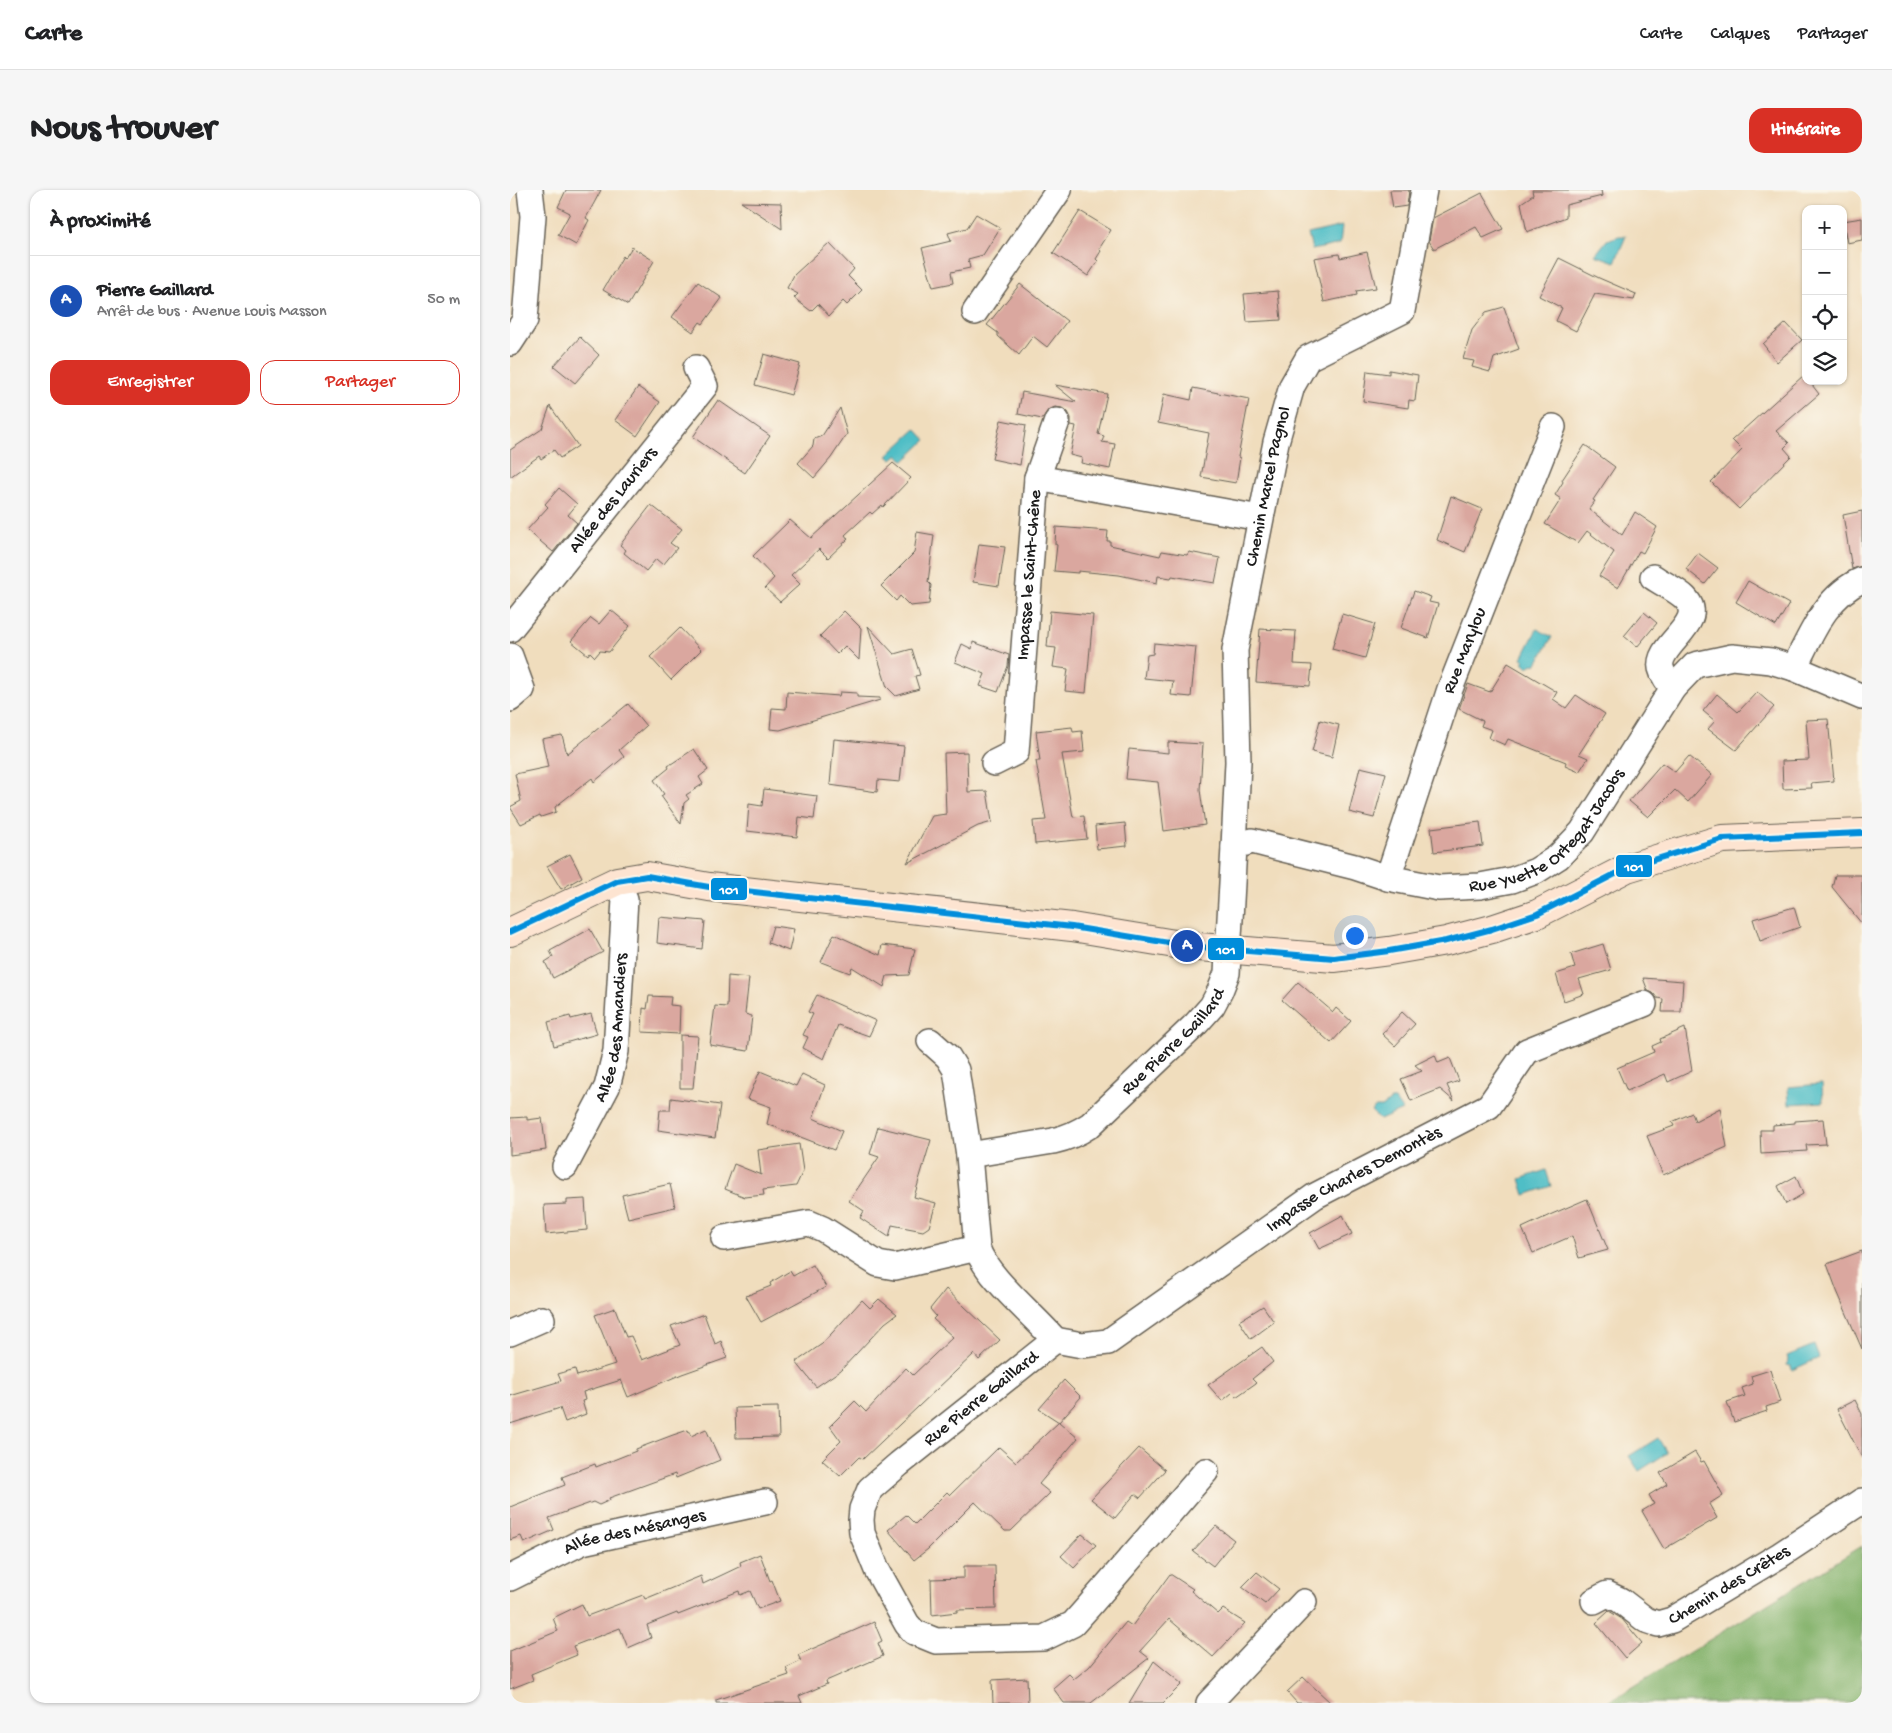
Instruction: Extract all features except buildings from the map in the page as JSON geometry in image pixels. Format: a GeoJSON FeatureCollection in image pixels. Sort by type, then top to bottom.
{"type":"FeatureCollection","features":[{"type":"Feature","properties":{"kind":"street"},"geometry":{"type":"LineString","coordinates":[[510,343],[524,320],[533,216],[530,190]]}},
{"type":"Feature","properties":{"kind":"street"},"geometry":{"type":"LineString","coordinates":[[975,312],[1059,190]]}},
{"type":"Feature","properties":{"kind":"street","name":"Chemin Marcel Pagnol"},"geometry":{"type":"LineString","coordinates":[[1234,847],[1238,762],[1235,650],[1276,442],[1292,386],[1308,358],[1402,311],[1424,190]]}},
{"type":"Feature","properties":{"kind":"street","name":"Allée des Lauriers"},"geometry":{"type":"LineString","coordinates":[[510,629],[704,386],[696,368]]}},
{"type":"Feature","properties":{"kind":"street"},"geometry":{"type":"LineString","coordinates":[[1037,478],[1057,421]]}},
{"type":"Feature","properties":{"kind":"street","name":"Rue Marylou"},"geometry":{"type":"LineString","coordinates":[[1388,878],[1450,689],[1553,427]]}},
{"type":"Feature","properties":{"kind":"street","name":"Impasse le Saint-Chêne"},"geometry":{"type":"LineString","coordinates":[[994,763],[1016,752],[1037,478],[1260,518]]}},
{"type":"Feature","properties":{"kind":"street"},"geometry":{"type":"LineString","coordinates":[[1653,577],[1685,598],[1691,606],[1692,614],[1689,622],[1662,657],[1662,672],[1673,688]]}},
{"type":"Feature","properties":{"kind":"street"},"geometry":{"type":"LineString","coordinates":[[1794,668],[1823,612],[1850,585],[1862,580]]}},
{"type":"Feature","properties":{"kind":"street"},"geometry":{"type":"LineString","coordinates":[[510,656],[522,689],[510,699]]}},
{"type":"Feature","properties":{"kind":"street","name":"Rue Yvette Ortegat Jacobs"},"geometry":{"type":"LineString","coordinates":[[1234,847],[1252,841],[1355,867],[1388,878],[1438,888],[1480,886],[1512,880],[1536,871],[1558,857],[1582,832],[1673,688],[1695,665],[1732,657],[1771,661],[1794,668],[1862,697]]}},
{"type":"Feature","properties":{"kind":"street"},"geometry":{"type":"LineString","coordinates":[[510,932],[617,881],[647,876],[709,887],[1072,927],[1174,944],[1334,958],[1389,952],[1446,941],[1537,914],[1628,868],[1722,839],[1862,833]]}},
{"type":"Feature","properties":{"kind":"street"},"geometry":{"type":"LineString","coordinates":[[1228,950],[1234,847]]}},
{"type":"Feature","properties":{"kind":"street","name":"Allée des Amandiers"},"geometry":{"type":"LineString","coordinates":[[565,1166],[593,1117],[607,1087],[616,1051],[625,899],[617,881]]}},
{"type":"Feature","properties":{"kind":"street","name":"Rue Pierre Gaillard"},"geometry":{"type":"LineString","coordinates":[[1206,1471],[1073,1624],[1044,1638],[952,1642],[936,1641],[914,1632],[877,1570],[866,1546],[861,1520],[865,1499],[870,1489],[1055,1340],[993,1276],[979,1256],[976,1248],[969,1155],[1066,1139],[1090,1125],[1171,1049],[1212,1006],[1227,973],[1228,950]]}},
{"type":"Feature","properties":{"kind":"street","name":"Impasse Charles Demontès"},"geometry":{"type":"LineString","coordinates":[[1055,1340],[1082,1345],[1108,1342],[1315,1196],[1489,1106],[1527,1051],[1644,1004]]}},
{"type":"Feature","properties":{"kind":"street"},"geometry":{"type":"LineString","coordinates":[[930,1041],[948,1057],[956,1070],[969,1155]]}},
{"type":"Feature","properties":{"kind":"street"},"geometry":{"type":"LineString","coordinates":[[724,1238],[809,1223],[823,1229],[878,1264],[894,1267],[976,1248]]}},
{"type":"Feature","properties":{"kind":"street"},"geometry":{"type":"LineString","coordinates":[[510,1333],[542,1319]]}},
{"type":"Feature","properties":{"kind":"street","name":"Chemin des Crêtes"},"geometry":{"type":"LineString","coordinates":[[1594,1601],[1607,1594],[1620,1600],[1646,1620],[1658,1624],[1672,1620],[1780,1555],[1862,1501]]}},
{"type":"Feature","properties":{"kind":"street","name":"Allée des Mésanges"},"geometry":{"type":"LineString","coordinates":[[510,1578],[582,1542],[765,1502]]}},
{"type":"Feature","properties":{"kind":"street"},"geometry":{"type":"LineString","coordinates":[[1209,1703],[1304,1602]]}},
{"type":"Feature","properties":{"kind":"green space"},"geometry":{"type":"Polygon","coordinates":[[[1862,1546],[1862,1703],[1607,1703],[1862,1546]]]}},
{"type":"Feature","properties":{"kind":"water"},"geometry":{"type":"Polygon","coordinates":[[[1342,226],[1340,244],[1312,250],[1308,234],[1342,226]]]}},
{"type":"Feature","properties":{"kind":"water"},"geometry":{"type":"Polygon","coordinates":[[[1626,236],[1615,262],[1595,255],[1607,240],[1626,236]]]}},
{"type":"Feature","properties":{"kind":"water"},"geometry":{"type":"Polygon","coordinates":[[[916,429],[926,440],[904,461],[898,454],[892,459],[887,456],[916,429]]]}},
{"type":"Feature","properties":{"kind":"water"},"geometry":{"type":"Polygon","coordinates":[[[1537,629],[1552,637],[1536,665],[1533,664],[1527,667],[1522,658],[1537,629]]]}},
{"type":"Feature","properties":{"kind":"water"},"geometry":{"type":"Polygon","coordinates":[[[1822,1084],[1823,1102],[1789,1104],[1788,1087],[1822,1084]]]}},
{"type":"Feature","properties":{"kind":"water"},"geometry":{"type":"Polygon","coordinates":[[[1391,1100],[1395,1100],[1402,1110],[1380,1120],[1371,1111],[1376,1107],[1382,1107],[1391,1100]]]}},
{"type":"Feature","properties":{"kind":"water"},"geometry":{"type":"Polygon","coordinates":[[[1546,1170],[1551,1186],[1525,1195],[1520,1179],[1546,1170]]]}},
{"type":"Feature","properties":{"kind":"water"},"geometry":{"type":"Polygon","coordinates":[[[1814,1345],[1819,1358],[1792,1370],[1791,1366],[1787,1365],[1787,1356],[1814,1345]]]}},
{"type":"Feature","properties":{"kind":"water"},"geometry":{"type":"Polygon","coordinates":[[[1658,1438],[1667,1453],[1639,1471],[1629,1456],[1658,1438]]]}},
{"type":"Feature","properties":{"kind":"transit line","name":"101"},"geometry":{"type":"LineString","coordinates":[[510,932],[617,881],[647,876],[709,887],[1072,927],[1187,946],[1334,958],[1446,941],[1492,929],[1537,914],[1627,868],[1722,839],[1862,833]]}},
{"type":"Feature","properties":{"kind":"place","name":"Pierre Gaillard"},"geometry":{"type":"Point","coordinates":[1187,946]}}]}
